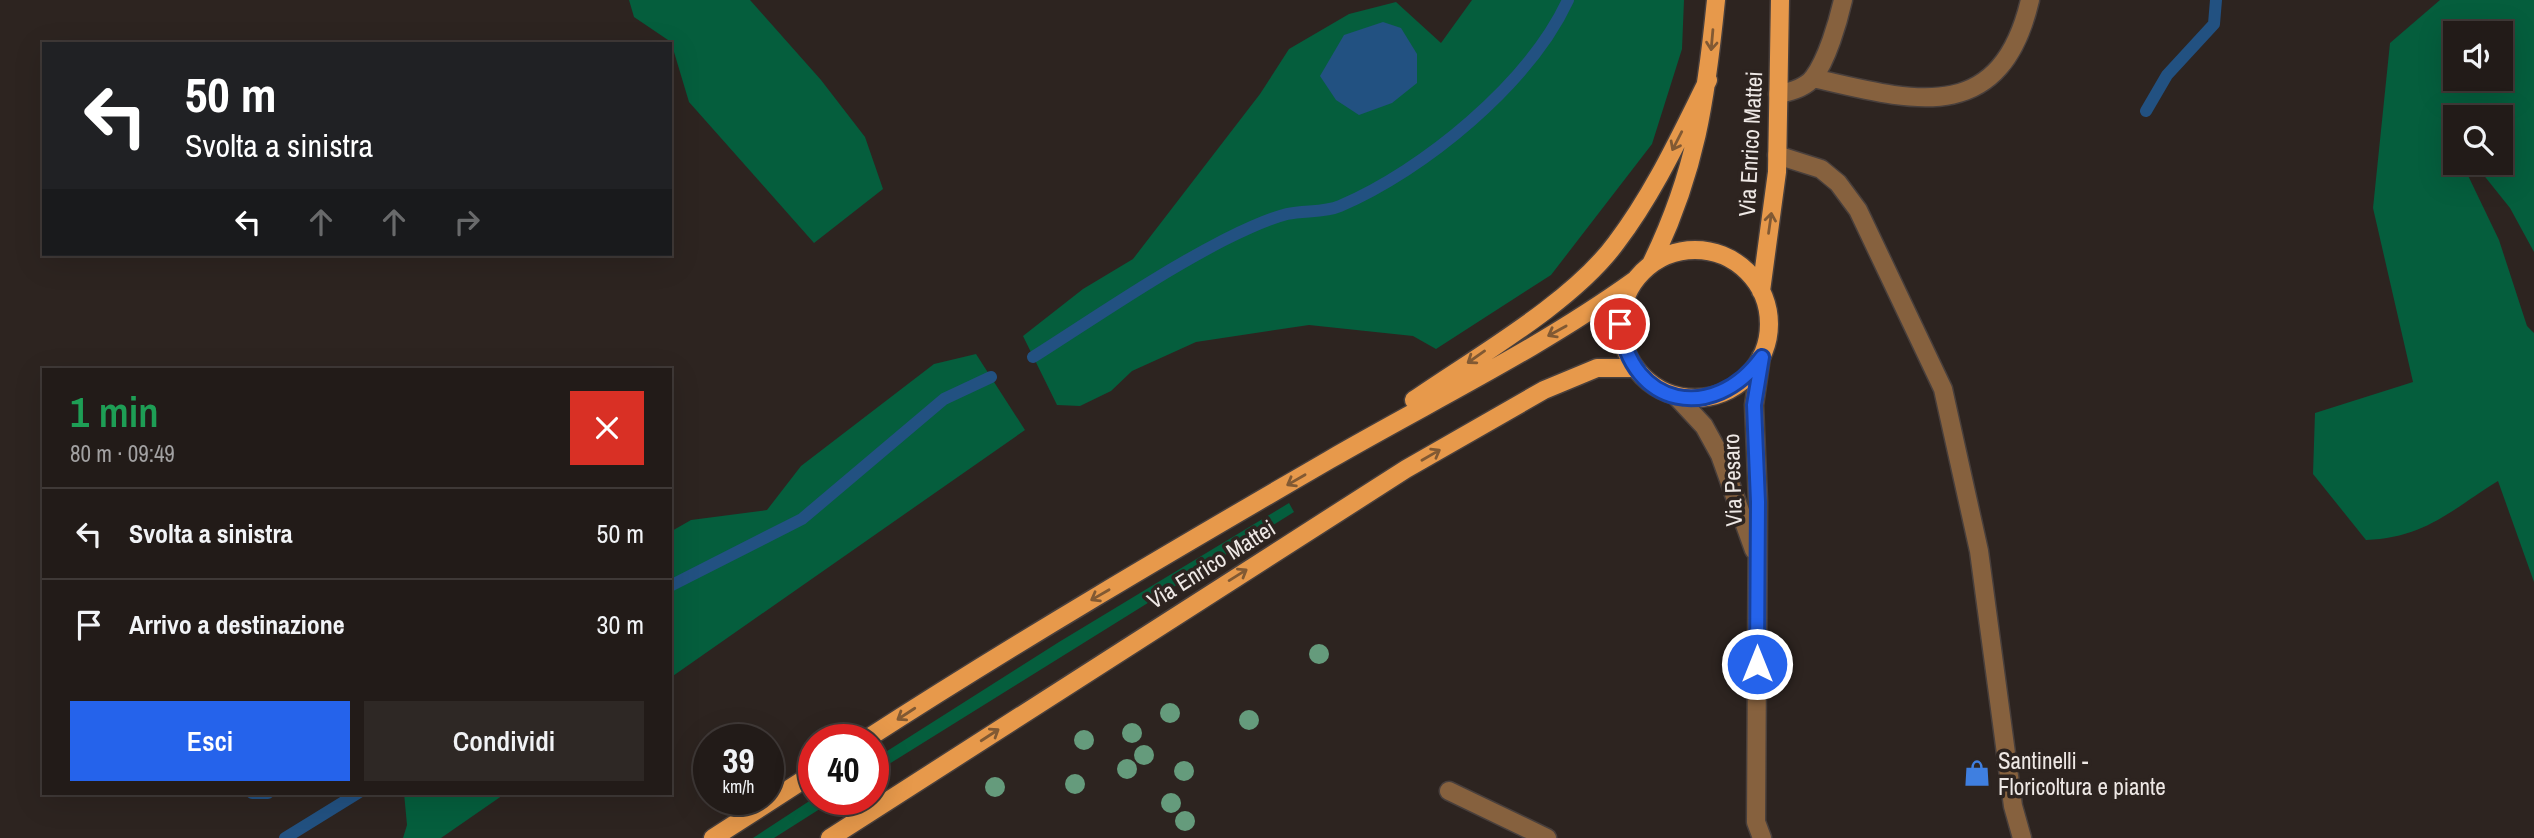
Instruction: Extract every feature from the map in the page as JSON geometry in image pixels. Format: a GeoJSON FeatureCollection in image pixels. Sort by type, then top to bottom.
{"type":"FeatureCollection","features":[{"type":"Feature","properties":{"kind":"main road","name":"Via Enrico Mattei"},"geometry":{"type":"LineString","coordinates":[[1651,264],[1669,227],[1695,152],[1708,80],[1716,0]]}},
{"type":"Feature","properties":{"kind":"main road","name":"Via Enrico Mattei"},"geometry":{"type":"LineString","coordinates":[[1761,291],[1777,155],[1780,0]]}},
{"type":"Feature","properties":{"kind":"main road"},"geometry":{"type":"LineString","coordinates":[[1329,460],[1570,291],[1615,246],[1650,195],[1708,80]]}},
{"type":"Feature","properties":{"kind":"main road"},"geometry":{"type":"LineString","coordinates":[[1700,250],[1725,256],[1746,270],[1761,291],[1769,313],[1768,336],[1762,357],[1747,378],[1726,392],[1702,398],[1677,397],[1646,381],[1634,368],[1623,347],[1620,324],[1635,280],[1651,264],[1675,253],[1700,250]]}},
{"type":"Feature","properties":{"kind":"main road","name":"Via Enrico Mattei"},"geometry":{"type":"LineString","coordinates":[[889,725],[993,658],[1329,460],[1586,315],[1635,280]]}},
{"type":"Feature","properties":{"kind":"main road","name":"Via Enrico Mattei"},"geometry":{"type":"LineString","coordinates":[[830,838],[1406,469],[1544,390],[1597,368],[1634,368]]}},
{"type":"Feature","properties":{"kind":"main road"},"geometry":{"type":"LineString","coordinates":[[713,838],[798,783]]}},
{"type":"Feature","properties":{"kind":"street"},"geometry":{"type":"LineString","coordinates":[[1779,94],[1793,91],[1813,78],[1838,25],[1843,0]]}},
{"type":"Feature","properties":{"kind":"street"},"geometry":{"type":"LineString","coordinates":[[1813,78],[1909,98],[1954,96],[1982,85],[2003,66],[2024,24],[2030,0]]}},
{"type":"Feature","properties":{"kind":"street"},"geometry":{"type":"LineString","coordinates":[[1777,155],[1821,169],[1838,183],[1851,201],[1902,299],[1943,390],[1979,551],[2013,806],[2022,838]]}},
{"type":"Feature","properties":{"kind":"street","name":"Via Pesaro"},"geometry":{"type":"LineString","coordinates":[[1762,357],[1754,405],[1758,560],[1756,822],[1762,838]]}},
{"type":"Feature","properties":{"kind":"street","name":"Via Pesaro"},"geometry":{"type":"LineString","coordinates":[[1677,397],[1704,426],[1720,455],[1758,560]]}},
{"type":"Feature","properties":{"kind":"street"},"geometry":{"type":"LineString","coordinates":[[1449,791],[1547,838]]}},
{"type":"Feature","properties":{"kind":"green space"},"geometry":{"type":"Polygon","coordinates":[[[629,0],[750,0],[821,80],[865,137],[883,189],[814,243],[689,102],[672,42],[634,17],[629,0]]]}},
{"type":"Feature","properties":{"kind":"green space"},"geometry":{"type":"Polygon","coordinates":[[[1472,0],[1684,0],[1682,49],[1652,144],[1551,275],[1436,349],[1413,336],[1309,325],[1196,342],[1132,371],[1111,391],[1080,406],[1057,405],[1023,336],[1083,289],[1133,259],[1260,94],[1289,49],[1349,14],[1396,2],[1441,43],[1472,0]]]}},
{"type":"Feature","properties":{"kind":"green space"},"geometry":{"type":"Polygon","coordinates":[[[2440,0],[2534,0],[2534,252],[2510,208],[2484,175],[2513,175],[2513,105],[2443,105],[2443,175],[2468,175],[2499,240],[2527,326],[2534,333],[2534,582],[2498,481],[2421,528],[2387,538],[2366,540],[2313,474],[2315,413],[2413,382],[2373,208],[2390,43],[2440,0]]]}},
{"type":"Feature","properties":{"kind":"green space"},"geometry":{"type":"Polygon","coordinates":[[[976,354],[1025,430],[672,677],[672,531],[691,520],[767,510],[801,466],[934,364],[976,354]]]}},
{"type":"Feature","properties":{"kind":"green space"},"geometry":{"type":"Polygon","coordinates":[[[1289,503],[1294,512],[889,764],[889,750],[1059,642],[1289,503]]]}},
{"type":"Feature","properties":{"kind":"green space"},"geometry":{"type":"Polygon","coordinates":[[[404,795],[503,795],[441,838],[403,838],[407,825],[404,795]]]}},
{"type":"Feature","properties":{"kind":"green space"},"geometry":{"type":"Polygon","coordinates":[[[798,808],[798,815],[810,815],[774,838],[753,838],[798,808]]]}},
{"type":"Feature","properties":{"kind":"water"},"geometry":{"type":"Polygon","coordinates":[[[1383,22],[1401,28],[1417,54],[1417,83],[1392,103],[1359,115],[1336,100],[1320,76],[1344,35],[1383,22]]]}},
{"type":"Feature","properties":{"kind":"waterway"},"geometry":{"type":"LineString","coordinates":[[1033,357],[1151,281],[1224,240],[1279,216],[1340,206],[1406,170],[1439,147],[1501,93],[1528,63],[1568,0]]}},
{"type":"Feature","properties":{"kind":"waterway"},"geometry":{"type":"LineString","coordinates":[[2146,111],[2167,75],[2214,24],[2216,0]]}},
{"type":"Feature","properties":{"kind":"waterway"},"geometry":{"type":"LineString","coordinates":[[672,585],[802,519],[944,399],[991,377]]}},
{"type":"Feature","properties":{"kind":"waterway"},"geometry":{"type":"LineString","coordinates":[[285,838],[355,795]]}},
{"type":"Feature","properties":{"kind":"place","name":"Santinelli - Floricoltura e piante"},"geometry":{"type":"Point","coordinates":[1977,773]}},
{"type":"Feature","properties":{"kind":"route"},"geometry":{"type":"LineString","coordinates":[[1620,324],[1623,347],[1634,368],[1646,381],[1677,397],[1702,398],[1726,392],[1747,378],[1762,357],[1754,405],[1758,502],[1757,664]]}}]}
